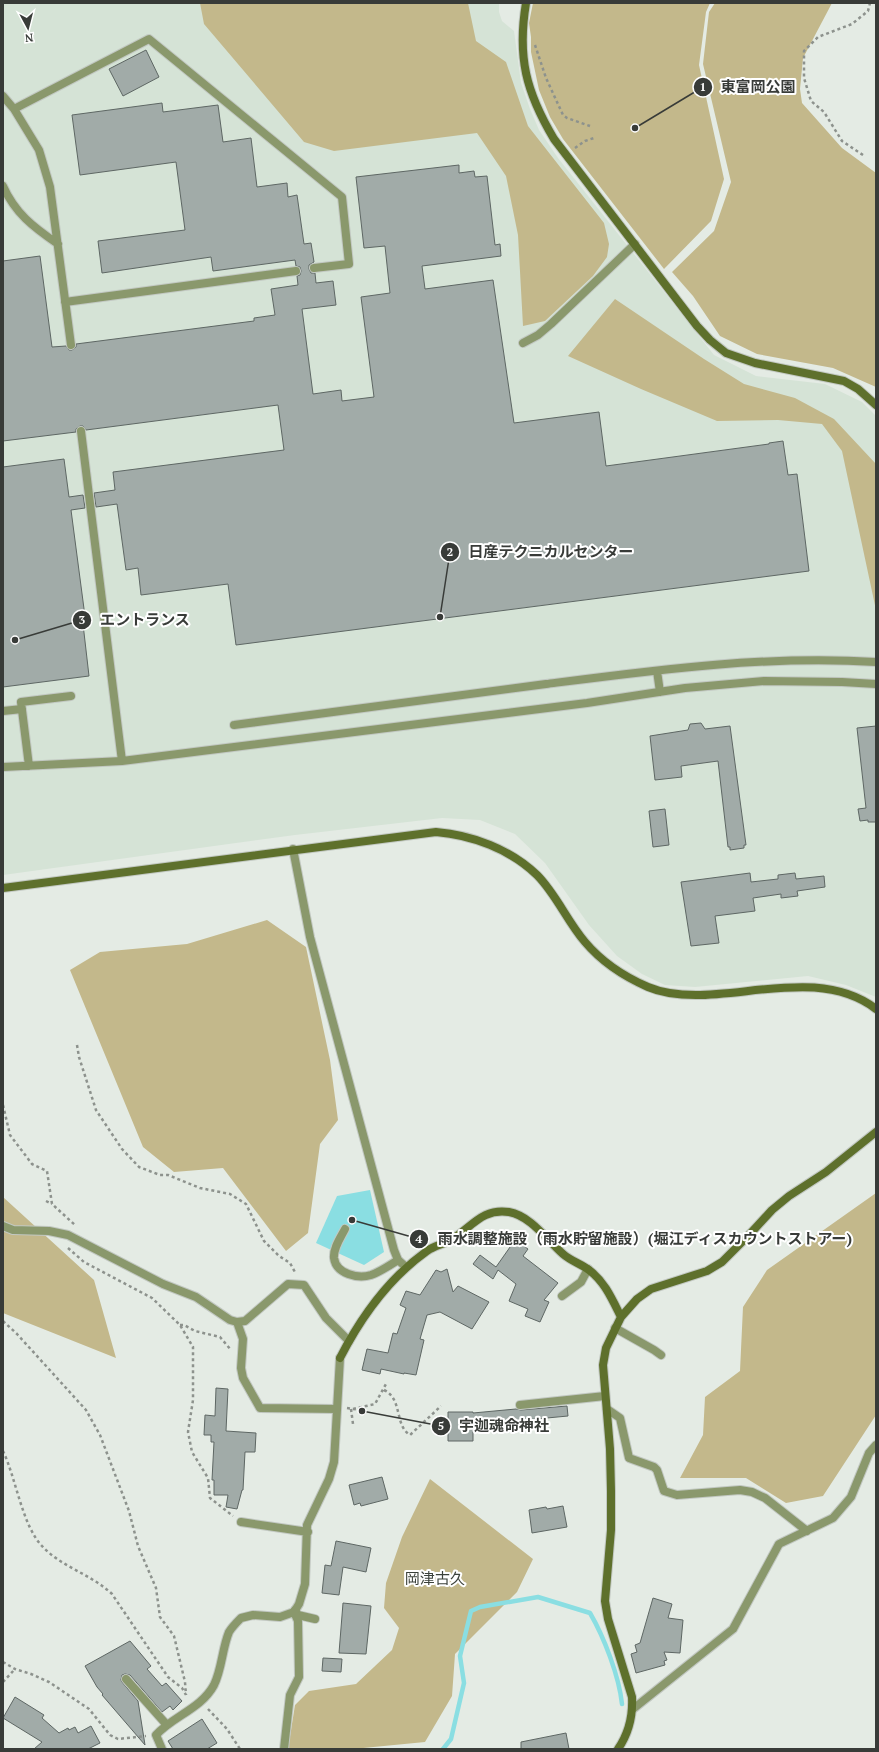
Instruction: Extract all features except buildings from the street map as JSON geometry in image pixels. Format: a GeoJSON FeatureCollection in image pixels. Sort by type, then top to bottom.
{"type":"FeatureCollection","features":[{"type":"Feature","properties":{"kind":"street"},"geometry":{"type":"LineString","coordinates":[[526,3],[522,42],[523,63],[529,87],[543,121],[566,154],[697,326],[710,340],[726,353],[755,363],[844,381],[858,389],[876,405]]}},
{"type":"Feature","properties":{"kind":"street"},"geometry":{"type":"LineString","coordinates":[[14,109],[149,39],[342,197],[349,264],[314,268]]}},
{"type":"Feature","properties":{"kind":"street"},"geometry":{"type":"LineString","coordinates":[[3,96],[14,109],[39,150],[50,187],[71,345]]}},
{"type":"Feature","properties":{"kind":"street"},"geometry":{"type":"LineString","coordinates":[[3,186],[9,200],[32,226],[58,244]]}},
{"type":"Feature","properties":{"kind":"street"},"geometry":{"type":"LineString","coordinates":[[522,343],[538,335],[552,324],[634,244]]}},
{"type":"Feature","properties":{"kind":"street"},"geometry":{"type":"LineString","coordinates":[[65,302],[296,270]]}},
{"type":"Feature","properties":{"kind":"street"},"geometry":{"type":"LineString","coordinates":[[81,431],[122,761]]}},
{"type":"Feature","properties":{"kind":"street"},"geometry":{"type":"LineString","coordinates":[[234,724],[714,665],[829,660],[876,662]]}},
{"type":"Feature","properties":{"kind":"street"},"geometry":{"type":"LineString","coordinates":[[657,671],[660,692]]}},
{"type":"Feature","properties":{"kind":"street"},"geometry":{"type":"LineString","coordinates":[[3,767],[122,761],[588,703],[660,692],[764,681],[876,684]]}},
{"type":"Feature","properties":{"kind":"street"},"geometry":{"type":"LineString","coordinates":[[29,766],[21,702],[71,696]]}},
{"type":"Feature","properties":{"kind":"street"},"geometry":{"type":"LineString","coordinates":[[3,711],[22,709]]}},
{"type":"Feature","properties":{"kind":"street"},"geometry":{"type":"LineString","coordinates":[[3,888],[293,849],[436,832],[469,837],[486,843],[511,856],[537,875],[584,941],[596,953],[629,978],[650,988],[686,995],[821,988],[857,998],[876,1010]]}},
{"type":"Feature","properties":{"kind":"street"},"geometry":{"type":"LineString","coordinates":[[293,849],[310,937],[398,1260],[406,1268]]}},
{"type":"Feature","properties":{"kind":"street"},"geometry":{"type":"LineString","coordinates":[[618,1749],[630,1726],[633,1709],[632,1697],[608,1619],[605,1601],[611,1530],[611,1491],[604,1360],[606,1348],[621,1317],[628,1308],[651,1289],[707,1271],[722,1262],[750,1235],[772,1210],[789,1196],[826,1172],[876,1132]]}},
{"type":"Feature","properties":{"kind":"street"},"geometry":{"type":"LineString","coordinates":[[162,1749],[156,1735],[166,1724],[173,1722],[198,1703],[214,1685],[230,1631],[241,1618],[253,1615],[280,1617],[294,1611],[299,1604],[305,1584],[308,1532],[307,1525],[329,1479],[334,1462],[340,1358],[349,1341],[378,1298],[406,1268],[429,1250],[449,1242],[484,1214],[508,1212],[518,1214],[527,1220],[564,1255],[588,1269],[598,1278],[608,1290],[621,1317]]}},
{"type":"Feature","properties":{"kind":"street"},"geometry":{"type":"LineString","coordinates":[[3,1226],[13,1230],[49,1231],[68,1235],[163,1284],[196,1298],[230,1320],[237,1322],[245,1321],[288,1284],[304,1285],[326,1318],[349,1341]]}},
{"type":"Feature","properties":{"kind":"street"},"geometry":{"type":"LineString","coordinates":[[345,1229],[334,1258],[336,1264],[347,1273],[353,1276],[361,1277],[372,1275],[398,1260]]}},
{"type":"Feature","properties":{"kind":"street"},"geometry":{"type":"LineString","coordinates":[[562,1296],[581,1282],[588,1269]]}},
{"type":"Feature","properties":{"kind":"street"},"geometry":{"type":"LineString","coordinates":[[237,1322],[244,1343],[241,1368],[243,1378],[260,1408],[336,1409]]}},
{"type":"Feature","properties":{"kind":"street"},"geometry":{"type":"LineString","coordinates":[[615,1328],[661,1355]]}},
{"type":"Feature","properties":{"kind":"street"},"geometry":{"type":"LineString","coordinates":[[520,1405],[605,1396]]}},
{"type":"Feature","properties":{"kind":"street"},"geometry":{"type":"LineString","coordinates":[[606,1409],[620,1418],[628,1458],[654,1467],[657,1470],[664,1491],[676,1495],[740,1490],[752,1492],[765,1498],[807,1531]]}},
{"type":"Feature","properties":{"kind":"street"},"geometry":{"type":"LineString","coordinates":[[633,1709],[733,1629],[779,1544],[833,1518],[850,1497],[868,1453],[876,1445]]}},
{"type":"Feature","properties":{"kind":"street"},"geometry":{"type":"LineString","coordinates":[[241,1522],[308,1532]]}},
{"type":"Feature","properties":{"kind":"street"},"geometry":{"type":"LineString","coordinates":[[294,1611],[298,1615],[315,1619]]}},
{"type":"Feature","properties":{"kind":"street"},"geometry":{"type":"LineString","coordinates":[[284,1749],[290,1695],[299,1677],[298,1622],[294,1611]]}},
{"type":"Feature","properties":{"kind":"street"},"geometry":{"type":"LineString","coordinates":[[126,1679],[166,1724]]}},
{"type":"Feature","properties":{"kind":"path"},"geometry":{"type":"LineString","coordinates":[[863,155],[842,141],[824,112],[811,101],[804,78],[804,51],[818,37],[852,24],[868,11],[870,3]]}},
{"type":"Feature","properties":{"kind":"path"},"geometry":{"type":"LineString","coordinates":[[535,43],[546,78],[563,114],[567,118],[590,126]]}},
{"type":"Feature","properties":{"kind":"path"},"geometry":{"type":"LineString","coordinates":[[566,154],[584,141],[594,138]]}},
{"type":"Feature","properties":{"kind":"path"},"geometry":{"type":"LineString","coordinates":[[77,1045],[79,1057],[96,1110],[122,1149],[139,1167],[160,1175],[168,1175],[200,1188],[230,1194],[246,1204],[264,1241],[279,1256],[290,1263],[304,1285]]}},
{"type":"Feature","properties":{"kind":"path"},"geometry":{"type":"LineString","coordinates":[[3,1105],[10,1135],[32,1164],[47,1171],[52,1204]]}},
{"type":"Feature","properties":{"kind":"path"},"geometry":{"type":"LineString","coordinates":[[46,1201],[52,1204],[77,1227]]}},
{"type":"Feature","properties":{"kind":"path"},"geometry":{"type":"LineString","coordinates":[[57,1232],[70,1250],[84,1262],[152,1298],[180,1326],[192,1347],[194,1400],[188,1432],[192,1452],[208,1478],[210,1498],[241,1522]]}},
{"type":"Feature","properties":{"kind":"path"},"geometry":{"type":"LineString","coordinates":[[3,1321],[17,1334],[86,1410],[100,1435],[130,1511],[138,1546],[156,1588],[160,1617],[174,1636],[185,1682],[186,1695]]}},
{"type":"Feature","properties":{"kind":"path"},"geometry":{"type":"LineString","coordinates":[[180,1326],[184,1325],[195,1331],[220,1337],[230,1350],[232,1350],[237,1343],[244,1343]]}},
{"type":"Feature","properties":{"kind":"path"},"geometry":{"type":"LineString","coordinates":[[353,1409],[375,1404],[386,1384]]}},
{"type":"Feature","properties":{"kind":"path"},"geometry":{"type":"LineString","coordinates":[[384,1390],[394,1399],[403,1426],[410,1435],[441,1406]]}},
{"type":"Feature","properties":{"kind":"path"},"geometry":{"type":"LineString","coordinates":[[353,1409],[360,1410]]}},
{"type":"Feature","properties":{"kind":"path"},"geometry":{"type":"LineString","coordinates":[[353,1409],[353,1424]]}},
{"type":"Feature","properties":{"kind":"path"},"geometry":{"type":"LineString","coordinates":[[3,1451],[33,1535],[43,1547],[66,1565],[102,1585],[112,1594],[168,1677],[186,1695],[198,1703],[227,1729],[240,1749]]}},
{"type":"Feature","properties":{"kind":"path"},"geometry":{"type":"LineString","coordinates":[[3,1662],[15,1669],[49,1682],[89,1709],[110,1735],[118,1739],[156,1735]]}},
{"type":"Feature","properties":{"kind":"path"},"geometry":{"type":"LineString","coordinates":[[3,1682],[15,1669]]}},
{"type":"Feature","properties":{"kind":"shaded area"},"geometry":{"type":"Polygon","coordinates":[[[3,3],[499,3],[499,12],[502,21],[514,31],[521,83],[539,130],[558,158],[714,355],[756,376],[825,384],[862,402],[876,416],[876,997],[846,985],[808,976],[695,987],[665,985],[642,974],[617,956],[589,925],[545,863],[515,834],[480,820],[442,818],[295,835],[3,875],[3,3]]]}},
{"type":"Feature","properties":{"kind":"shaded area"},"geometry":{"type":"Polygon","coordinates":[[[200,3],[468,3],[476,41],[506,62],[528,126],[604,223],[609,244],[607,257],[593,276],[545,321],[523,326],[518,235],[506,176],[477,133],[334,151],[304,142],[204,24],[200,3]]]}},
{"type":"Feature","properties":{"kind":"shaded area"},"geometry":{"type":"Polygon","coordinates":[[[533,3],[710,3],[706,12],[699,65],[724,179],[711,221],[664,269],[563,139],[550,117],[539,90],[531,52],[529,23],[533,3]]]}},
{"type":"Feature","properties":{"kind":"shaded area"},"geometry":{"type":"Polygon","coordinates":[[[715,3],[832,3],[803,58],[800,89],[802,103],[842,148],[876,173],[876,387],[833,368],[757,354],[720,336],[693,296],[672,272],[714,231],[731,182],[703,64],[709,12],[715,3]]]}},
{"type":"Feature","properties":{"kind":"shaded area"},"geometry":{"type":"Polygon","coordinates":[[[615,299],[744,384],[795,398],[834,419],[876,464],[876,610],[842,451],[822,424],[778,420],[717,421],[568,356],[615,299]]]}},
{"type":"Feature","properties":{"kind":"shaded area"},"geometry":{"type":"Polygon","coordinates":[[[267,920],[306,947],[330,1060],[338,1120],[320,1144],[308,1233],[286,1251],[223,1168],[174,1172],[143,1147],[70,970],[100,952],[187,944],[267,920]]]}},
{"type":"Feature","properties":{"kind":"shaded area"},"geometry":{"type":"Polygon","coordinates":[[[876,1193],[876,1415],[823,1496],[786,1503],[746,1478],[680,1478],[703,1435],[705,1397],[740,1371],[743,1307],[767,1270],[876,1193]]]}},
{"type":"Feature","properties":{"kind":"shaded area"},"geometry":{"type":"Polygon","coordinates":[[[3,1197],[94,1280],[116,1358],[3,1313],[3,1197]]]}},
{"type":"Feature","properties":{"kind":"shaded area"},"geometry":{"type":"Polygon","coordinates":[[[430,1479],[533,1559],[517,1592],[455,1654],[452,1696],[425,1742],[353,1749],[288,1749],[295,1705],[309,1691],[356,1684],[392,1650],[399,1628],[384,1608],[386,1583],[402,1537],[430,1479]]]}},
{"type":"Feature","properties":{"kind":"water"},"geometry":{"type":"Polygon","coordinates":[[[370,1190],[384,1252],[364,1265],[316,1243],[337,1196],[370,1190]]]}},
{"type":"Feature","properties":{"kind":"waterway"},"geometry":{"type":"LineString","coordinates":[[443,1749],[451,1739],[464,1683],[460,1656],[471,1611],[480,1607],[538,1597],[590,1613],[610,1657],[618,1681],[622,1704]]}},
{"type":"Feature","properties":{"kind":"place","name":"東富岡公園"},"geometry":{"type":"Point","coordinates":[635,128]}},
{"type":"Feature","properties":{"kind":"place","name":"日産テクニカルセンター"},"geometry":{"type":"Point","coordinates":[440,617]}},
{"type":"Feature","properties":{"kind":"place","name":"エントランス"},"geometry":{"type":"Point","coordinates":[15,640]}},
{"type":"Feature","properties":{"kind":"place","name":"雨水調整施設（雨水貯留施設）(堀江ディスカウントストアー)"},"geometry":{"type":"Point","coordinates":[352,1220]}},
{"type":"Feature","properties":{"kind":"place","name":"宇迦魂命神社"},"geometry":{"type":"Point","coordinates":[362,1411]}},
{"type":"Feature","properties":{"kind":"district","name":"岡津古久"},"geometry":{"type":"Point","coordinates":[435,1578]}}]}
